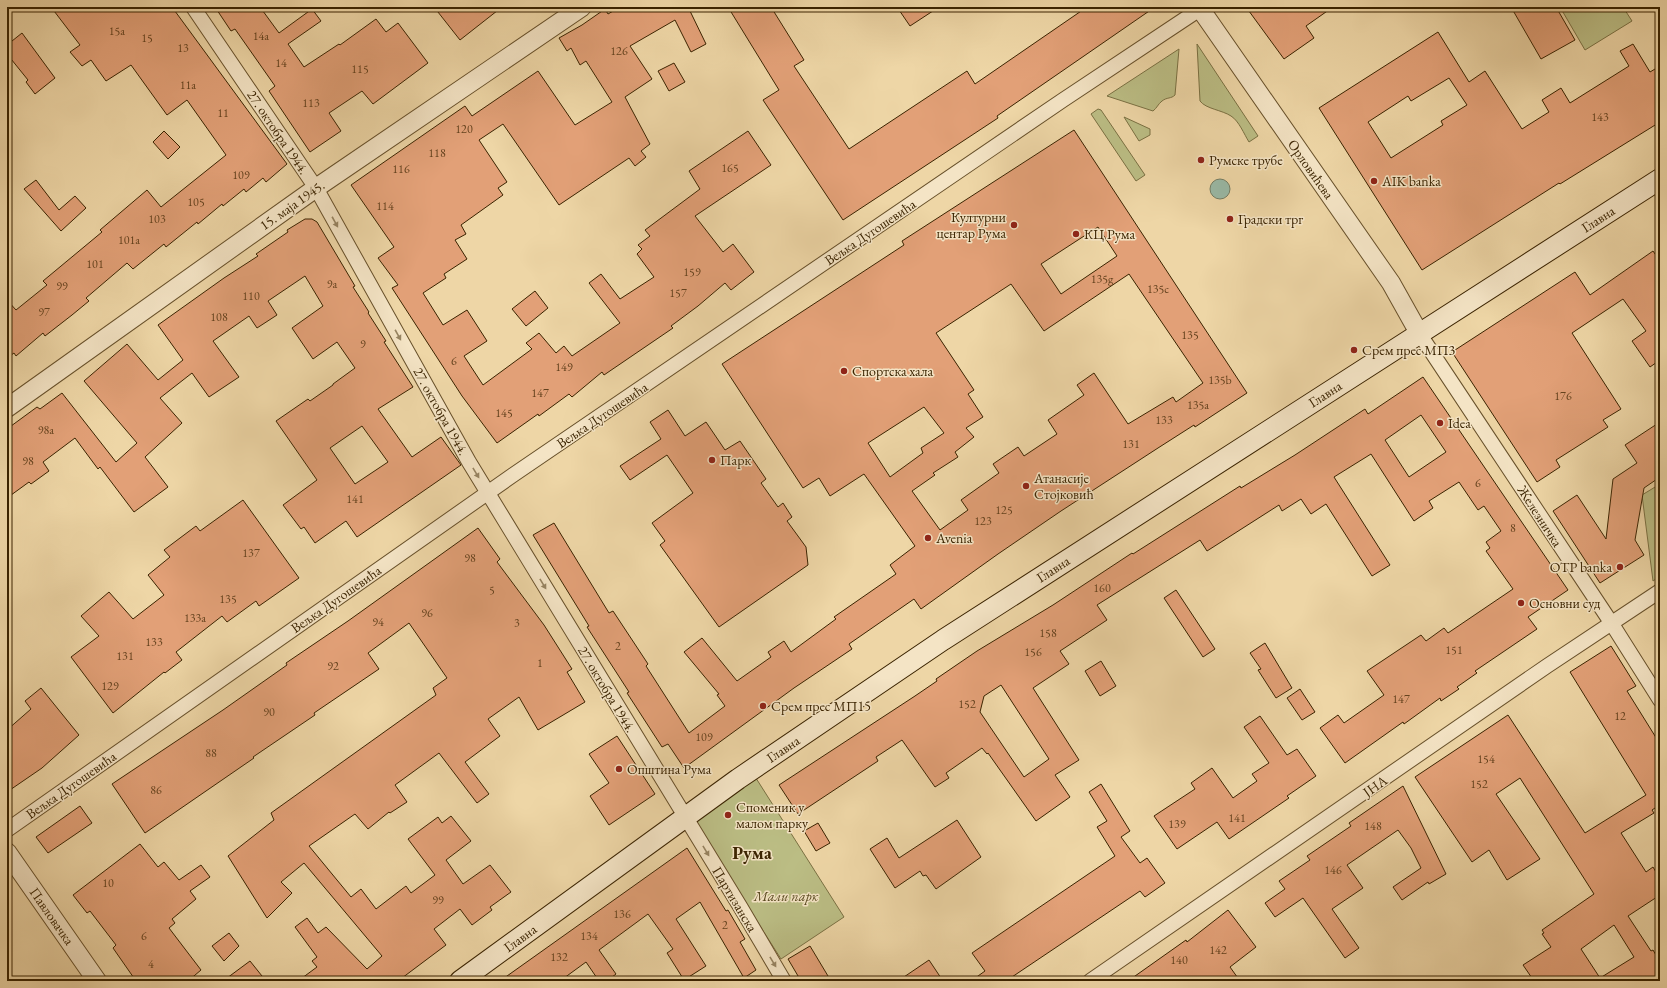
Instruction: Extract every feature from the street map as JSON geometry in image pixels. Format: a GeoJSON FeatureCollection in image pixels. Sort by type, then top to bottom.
{"type":"FeatureCollection","features":[{"type":"Feature","properties":{"kind":"main road","name":"Главна"},"geometry":{"type":"LineString","coordinates":[[460,981],[738,779],[943,640],[1660,179]]}},
{"type":"Feature","properties":{"kind":"street","name":"27. октобра 1944."},"geometry":{"type":"LineString","coordinates":[[193,7],[316,188],[469,462],[686,818]]}},
{"type":"Feature","properties":{"kind":"street","name":"15. маја 1945."},"geometry":{"type":"LineString","coordinates":[[7,408],[316,188],[582,7]]}},
{"type":"Feature","properties":{"kind":"street","name":"Орловићева"},"geometry":{"type":"LineString","coordinates":[[1200,8],[1390,283],[1420,333]]}},
{"type":"Feature","properties":{"kind":"street","name":"Вељка Дугошевића"},"geometry":{"type":"LineString","coordinates":[[7,830],[488,493],[1200,8]]}},
{"type":"Feature","properties":{"kind":"street","name":"Железничка"},"geometry":{"type":"LineString","coordinates":[[1420,333],[1612,624],[1660,700]]}},
{"type":"Feature","properties":{"kind":"street","name":"ЈНА"},"geometry":{"type":"LineString","coordinates":[[1090,981],[1547,666],[1660,591]]}},
{"type":"Feature","properties":{"kind":"street","name":"Партизанска"},"geometry":{"type":"LineString","coordinates":[[686,818],[784,981]]}},
{"type":"Feature","properties":{"kind":"street","name":"Павловачка"},"geometry":{"type":"LineString","coordinates":[[7,852],[97,981]]}},
{"type":"Feature","properties":{"kind":"green space"},"geometry":{"type":"Polygon","coordinates":[[[1560,7],[1623,7],[1632,21],[1585,50],[1560,7]]]}},
{"type":"Feature","properties":{"kind":"green space"},"geometry":{"type":"Polygon","coordinates":[[[1197,44],[1258,136],[1249,142],[1234,118],[1206,106],[1200,101],[1197,44]]]}},
{"type":"Feature","properties":{"kind":"green space"},"geometry":{"type":"Polygon","coordinates":[[[1179,49],[1175,95],[1162,101],[1153,111],[1107,96],[1179,49]]]}},
{"type":"Feature","properties":{"kind":"green space"},"geometry":{"type":"Polygon","coordinates":[[[1098,109],[1101,110],[1145,175],[1136,181],[1091,114],[1098,109]]]}},
{"type":"Feature","properties":{"kind":"green space"},"geometry":{"type":"Polygon","coordinates":[[[1124,117],[1150,129],[1150,135],[1139,141],[1124,117]]]}},
{"type":"Feature","properties":{"kind":"green space"},"geometry":{"type":"Polygon","coordinates":[[[1660,484],[1660,576],[1653,581],[1642,495],[1660,484]]]}},
{"type":"Feature","properties":{"kind":"green space","name":"Мали парк"},"geometry":{"type":"Polygon","coordinates":[[[754,775],[844,917],[781,959],[692,819],[754,775]]]}},
{"type":"Feature","properties":{"kind":"shaded area"},"geometry":{"type":"Polygon","coordinates":[[[1220,179],[1227,182],[1230,189],[1227,196],[1220,199],[1213,196],[1210,189],[1213,182],[1220,179]]]}},
{"type":"Feature","properties":{"kind":"building"},"geometry":{"type":"Polygon","coordinates":[[[51,7],[172,7],[287,164],[266,182],[263,178],[246,192],[244,189],[223,206],[222,204],[198,224],[197,222],[166,247],[164,244],[133,269],[127,263],[86,298],[89,301],[72,315],[45,336],[43,333],[16,356],[14,353],[7,358],[7,300],[16,310],[47,285],[43,281],[102,232],[100,230],[147,190],[161,207],[226,155],[187,100],[167,115],[131,65],[106,81],[91,60],[82,66],[70,52],[80,45],[51,7]]]}},
{"type":"Feature","properties":{"kind":"building"},"geometry":{"type":"Polygon","coordinates":[[[215,7],[260,7],[279,33],[312,9],[321,21],[288,44],[304,67],[339,44],[340,45],[376,19],[386,32],[398,23],[428,63],[373,104],[362,91],[329,113],[341,131],[310,152],[269,91],[275,86],[235,29],[231,31],[215,7]]]}},
{"type":"Feature","properties":{"kind":"building"},"geometry":{"type":"Polygon","coordinates":[[[434,7],[502,7],[460,40],[434,7]]]}},
{"type":"Feature","properties":{"kind":"building"},"geometry":{"type":"Polygon","coordinates":[[[620,7],[696,7],[690,11],[706,44],[691,52],[675,20],[630,46],[652,79],[625,97],[650,144],[641,151],[646,157],[635,166],[629,158],[559,205],[503,124],[479,140],[507,182],[498,188],[503,195],[461,225],[466,234],[455,240],[467,259],[444,274],[446,278],[423,293],[443,325],[467,310],[487,341],[464,356],[483,385],[532,349],[526,343],[539,333],[556,353],[564,346],[572,356],[620,323],[589,283],[601,274],[620,299],[654,277],[637,254],[642,249],[638,245],[650,236],[645,230],[700,189],[689,171],[748,131],[771,165],[695,216],[723,252],[733,244],[754,272],[731,290],[725,283],[671,326],[673,328],[604,375],[602,372],[572,397],[569,394],[539,416],[538,414],[497,443],[462,396],[392,288],[398,285],[378,258],[394,247],[351,185],[465,106],[472,116],[538,71],[575,125],[612,102],[586,61],[580,65],[571,48],[567,51],[559,38],[582,25],[605,9],[608,14],[620,7]]]}},
{"type":"Feature","properties":{"kind":"building"},"geometry":{"type":"Polygon","coordinates":[[[728,7],[771,7],[804,60],[794,66],[849,149],[967,71],[975,84],[1087,7],[1155,7],[997,116],[998,118],[843,220],[763,100],[779,90],[728,7]]]}},
{"type":"Feature","properties":{"kind":"building"},"geometry":{"type":"Polygon","coordinates":[[[897,7],[939,7],[910,26],[897,7]]]}},
{"type":"Feature","properties":{"kind":"building"},"geometry":{"type":"Polygon","coordinates":[[[1246,7],[1333,7],[1306,26],[1314,38],[1284,59],[1246,7]]]}},
{"type":"Feature","properties":{"kind":"building"},"geometry":{"type":"Polygon","coordinates":[[[1511,7],[1556,7],[1575,40],[1541,59],[1511,7]]]}},
{"type":"Feature","properties":{"kind":"building"},"geometry":{"type":"Polygon","coordinates":[[[1438,32],[1469,82],[1485,71],[1522,129],[1549,112],[1542,100],[1561,88],[1570,103],[1629,66],[1620,51],[1633,44],[1650,72],[1660,66],[1660,122],[1560,184],[1559,183],[1422,270],[1319,108],[1438,32]],[[1449,78],[1411,101],[1408,96],[1368,122],[1391,158],[1443,125],[1441,121],[1467,105],[1449,78]]]}},
{"type":"Feature","properties":{"kind":"building"},"geometry":{"type":"Polygon","coordinates":[[[22,33],[55,78],[35,94],[26,82],[28,80],[7,54],[7,45],[22,33]]]}},
{"type":"Feature","properties":{"kind":"building"},"geometry":{"type":"Polygon","coordinates":[[[674,63],[685,82],[669,91],[658,71],[674,63]]]}},
{"type":"Feature","properties":{"kind":"building"},"geometry":{"type":"Polygon","coordinates":[[[1074,130],[1247,393],[1195,427],[1194,425],[1061,511],[921,609],[914,599],[849,644],[852,649],[794,688],[684,768],[668,744],[662,747],[627,693],[629,692],[587,627],[589,626],[533,535],[554,523],[609,613],[613,611],[648,664],[646,666],[689,733],[725,706],[717,695],[719,694],[684,652],[702,638],[737,681],[771,657],[768,652],[784,641],[791,652],[836,619],[834,617],[896,574],[890,565],[915,546],[864,474],[830,496],[819,478],[803,488],[722,364],[904,245],[902,241],[1074,130]],[[1098,227],[1041,264],[1061,294],[1117,256],[1098,227]],[[1129,274],[1044,331],[1011,284],[936,333],[974,390],[968,394],[983,417],[966,428],[974,437],[955,452],[958,457],[933,473],[935,475],[912,491],[940,530],[968,510],[961,500],[999,473],[993,464],[1018,447],[1024,456],[1057,434],[1048,420],[1084,395],[1077,385],[1094,373],[1128,424],[1173,397],[1176,402],[1203,383],[1129,274]],[[924,407],[868,443],[890,477],[923,453],[921,448],[944,433],[924,407]]]}},
{"type":"Feature","properties":{"kind":"building"},"geometry":{"type":"Polygon","coordinates":[[[164,131],[180,147],[168,159],[153,142],[164,131]]]}},
{"type":"Feature","properties":{"kind":"building"},"geometry":{"type":"Polygon","coordinates":[[[36,180],[59,210],[75,196],[86,208],[61,231],[24,189],[36,180]]]}},
{"type":"Feature","properties":{"kind":"building"},"geometry":{"type":"Polygon","coordinates":[[[305,219],[312,219],[317,222],[355,286],[353,287],[369,312],[368,313],[386,341],[384,342],[413,387],[378,409],[412,457],[441,437],[461,465],[357,537],[346,521],[315,543],[304,527],[301,529],[283,505],[317,480],[276,421],[308,399],[310,401],[355,368],[337,342],[313,359],[292,328],[323,306],[305,276],[268,301],[277,315],[257,328],[249,316],[213,341],[239,377],[209,397],[192,373],[160,398],[182,423],[145,457],[168,487],[134,512],[100,467],[98,469],[75,438],[43,462],[49,471],[31,484],[29,482],[7,498],[7,429],[37,407],[40,409],[62,393],[116,462],[137,443],[84,381],[127,344],[158,380],[183,360],[158,325],[224,278],[258,256],[256,254],[288,232],[287,230],[305,219]],[[362,426],[330,448],[355,484],[388,462],[362,426]]]}},
{"type":"Feature","properties":{"kind":"building"},"geometry":{"type":"Polygon","coordinates":[[[1653,251],[1660,261],[1660,360],[1650,367],[1632,341],[1646,331],[1623,299],[1572,333],[1621,409],[1603,420],[1608,427],[1556,460],[1560,467],[1537,482],[1452,352],[1575,272],[1590,295],[1653,251]]]}},
{"type":"Feature","properties":{"kind":"building"},"geometry":{"type":"Polygon","coordinates":[[[535,291],[548,308],[526,326],[512,309],[535,291]]]}},
{"type":"Feature","properties":{"kind":"building"},"geometry":{"type":"Polygon","coordinates":[[[1423,377],[1568,590],[1528,617],[1537,629],[1475,671],[1477,673],[1457,687],[1459,689],[1441,701],[1440,698],[1404,724],[1403,722],[1345,763],[1320,728],[1338,715],[1344,723],[1384,695],[1367,671],[1421,635],[1426,641],[1444,628],[1448,633],[1513,589],[1486,551],[1490,548],[1486,542],[1501,531],[1484,506],[1478,510],[1459,482],[1429,501],[1433,508],[1414,521],[1371,454],[1334,477],[1390,565],[1372,576],[1326,504],[1311,514],[1301,499],[1282,511],[1279,505],[1207,551],[1200,540],[1097,605],[1107,620],[1060,651],[1069,664],[1033,688],[1079,760],[1055,775],[1070,797],[1036,821],[988,753],[987,754],[982,748],[946,773],[949,778],[935,787],[902,740],[876,757],[878,761],[798,814],[779,785],[915,696],[937,681],[936,679],[977,651],[1053,605],[1132,553],[1133,554],[1240,486],[1241,488],[1295,455],[1365,409],[1368,414],[1423,377]],[[1421,415],[1385,440],[1409,477],[1446,452],[1421,415]],[[1001,685],[984,696],[980,712],[1024,777],[1049,759],[1001,685]]]}},
{"type":"Feature","properties":{"kind":"building"},"geometry":{"type":"Polygon","coordinates":[[[668,410],[685,436],[706,422],[725,450],[740,441],[766,479],[761,483],[778,507],[783,503],[792,517],[787,521],[806,547],[808,565],[719,627],[660,545],[665,541],[652,523],[693,493],[667,455],[630,480],[620,466],[661,439],[650,422],[668,410]]]}},
{"type":"Feature","properties":{"kind":"building"},"geometry":{"type":"Polygon","coordinates":[[[1660,422],[1660,477],[1644,488],[1635,540],[1644,555],[1600,583],[1553,511],[1577,495],[1606,539],[1613,479],[1637,463],[1625,445],[1660,422]]]}},
{"type":"Feature","properties":{"kind":"building"},"geometry":{"type":"Polygon","coordinates":[[[243,500],[299,578],[259,606],[256,601],[227,622],[222,616],[176,652],[182,660],[165,673],[164,672],[113,713],[71,657],[99,636],[81,616],[109,592],[133,619],[164,595],[148,575],[170,557],[164,550],[196,526],[200,531],[243,500]]]}},
{"type":"Feature","properties":{"kind":"building"},"geometry":{"type":"Polygon","coordinates":[[[478,528],[500,559],[497,562],[544,625],[572,669],[567,672],[585,702],[538,730],[519,697],[488,719],[500,736],[465,762],[489,794],[477,803],[439,753],[395,785],[407,802],[390,813],[389,812],[368,829],[355,814],[309,846],[351,897],[361,889],[376,909],[406,886],[411,893],[435,875],[408,839],[438,817],[442,823],[451,816],[471,841],[446,860],[463,884],[490,865],[511,892],[490,907],[492,910],[472,925],[460,909],[434,929],[446,945],[398,981],[298,981],[317,967],[312,961],[317,957],[295,927],[307,918],[318,933],[326,927],[367,969],[382,956],[304,863],[281,882],[292,893],[267,918],[228,856],[274,820],[271,813],[436,695],[433,688],[447,678],[409,623],[368,653],[379,669],[314,713],[315,715],[145,833],[112,784],[223,710],[287,665],[286,663],[348,621],[478,528]]]}},
{"type":"Feature","properties":{"kind":"building"},"geometry":{"type":"Polygon","coordinates":[[[1176,590],[1215,649],[1203,657],[1164,598],[1176,590]]]}},
{"type":"Feature","properties":{"kind":"building"},"geometry":{"type":"Polygon","coordinates":[[[1265,643],[1292,688],[1276,698],[1258,670],[1261,669],[1250,653],[1265,643]]]}},
{"type":"Feature","properties":{"kind":"building"},"geometry":{"type":"Polygon","coordinates":[[[1611,646],[1636,686],[1627,691],[1660,744],[1660,816],[1655,808],[1652,810],[1654,813],[1621,833],[1646,872],[1653,867],[1660,879],[1660,895],[1628,916],[1660,962],[1660,975],[1651,981],[1534,981],[1523,965],[1551,947],[1542,934],[1544,933],[1542,930],[1594,894],[1520,778],[1496,794],[1540,859],[1507,880],[1489,850],[1472,862],[1415,777],[1508,715],[1585,833],[1646,795],[1570,672],[1611,646]],[[1614,925],[1581,949],[1600,978],[1634,957],[1614,925]]]}},
{"type":"Feature","properties":{"kind":"building"},"geometry":{"type":"Polygon","coordinates":[[[1101,661],[1116,686],[1100,696],[1085,671],[1101,661]]]}},
{"type":"Feature","properties":{"kind":"building"},"geometry":{"type":"Polygon","coordinates":[[[41,688],[79,735],[42,768],[7,792],[7,730],[31,709],[25,701],[41,688]]]}},
{"type":"Feature","properties":{"kind":"building"},"geometry":{"type":"Polygon","coordinates":[[[1300,689],[1315,712],[1302,720],[1287,698],[1300,689]]]}},
{"type":"Feature","properties":{"kind":"building"},"geometry":{"type":"Polygon","coordinates":[[[1260,716],[1287,755],[1297,749],[1316,776],[1287,796],[1289,798],[1229,839],[1217,822],[1177,849],[1154,816],[1195,789],[1191,783],[1212,768],[1233,798],[1257,781],[1252,774],[1269,763],[1244,727],[1260,716]]]}},
{"type":"Feature","properties":{"kind":"building","name":"Општина Рума"},"geometry":{"type":"Polygon","coordinates":[[[617,736],[655,794],[609,825],[590,796],[609,783],[589,754],[617,736]]]}},
{"type":"Feature","properties":{"kind":"building"},"geometry":{"type":"Polygon","coordinates":[[[1101,784],[1130,831],[1121,837],[1140,863],[1147,858],[1165,883],[1145,897],[1140,891],[1006,981],[971,981],[985,971],[972,953],[1115,856],[1097,827],[1107,821],[1089,792],[1101,784]]]}},
{"type":"Feature","properties":{"kind":"building"},"geometry":{"type":"Polygon","coordinates":[[[1403,786],[1446,874],[1429,884],[1428,882],[1402,900],[1393,887],[1421,868],[1411,848],[1398,830],[1347,865],[1363,888],[1332,909],[1359,948],[1345,958],[1303,898],[1275,917],[1265,903],[1285,889],[1279,881],[1310,860],[1307,856],[1351,826],[1349,823],[1403,786]]]}},
{"type":"Feature","properties":{"kind":"building"},"geometry":{"type":"Polygon","coordinates":[[[80,806],[92,823],[48,853],[36,837],[80,806]]]}},
{"type":"Feature","properties":{"kind":"building"},"geometry":{"type":"Polygon","coordinates":[[[957,820],[981,857],[936,889],[926,875],[923,876],[920,871],[895,888],[870,849],[887,838],[899,858],[957,820]]]}},
{"type":"Feature","properties":{"kind":"building"},"geometry":{"type":"Polygon","coordinates":[[[818,823],[830,843],[816,851],[804,831],[818,823]]]}},
{"type":"Feature","properties":{"kind":"building"},"geometry":{"type":"Polygon","coordinates":[[[140,844],[158,867],[164,862],[179,880],[201,865],[210,877],[190,891],[196,899],[172,919],[175,923],[169,928],[201,970],[188,981],[136,981],[113,948],[116,945],[90,911],[87,913],[73,895],[140,844]]]}},
{"type":"Feature","properties":{"kind":"building"},"geometry":{"type":"Polygon","coordinates":[[[687,848],[726,911],[728,910],[745,939],[740,942],[756,970],[744,978],[700,902],[676,919],[706,966],[684,980],[667,953],[673,949],[648,914],[599,950],[616,974],[607,981],[599,981],[586,962],[560,981],[500,981],[687,848]]]}},
{"type":"Feature","properties":{"kind":"building"},"geometry":{"type":"Polygon","coordinates":[[[1228,910],[1256,947],[1230,967],[1240,981],[1128,981],[1186,940],[1187,942],[1228,910]]]}},
{"type":"Feature","properties":{"kind":"building"},"geometry":{"type":"Polygon","coordinates":[[[229,933],[239,946],[224,961],[212,946],[229,933]]]}},
{"type":"Feature","properties":{"kind":"building"},"geometry":{"type":"Polygon","coordinates":[[[810,946],[831,981],[801,981],[788,959],[810,946]]]}},
{"type":"Feature","properties":{"kind":"building"},"geometry":{"type":"Polygon","coordinates":[[[929,960],[943,981],[898,981],[929,960]]]}},
{"type":"Feature","properties":{"kind":"building"},"geometry":{"type":"Polygon","coordinates":[[[250,961],[266,981],[223,981],[250,961]]]}},
{"type":"Feature","properties":{"kind":"place","name":"Румске трубе"},"geometry":{"type":"Point","coordinates":[1201,160]}},
{"type":"Feature","properties":{"kind":"place","name":"AIK banka"},"geometry":{"type":"Point","coordinates":[1374,181]}},
{"type":"Feature","properties":{"kind":"place","name":"Градски трг"},"geometry":{"type":"Point","coordinates":[1230,219]}},
{"type":"Feature","properties":{"kind":"place","name":"Културни центар Рума"},"geometry":{"type":"Point","coordinates":[1014,225]}},
{"type":"Feature","properties":{"kind":"place","name":"КЦ Рума"},"geometry":{"type":"Point","coordinates":[1076,234]}},
{"type":"Feature","properties":{"kind":"place","name":"Срем прес МП3"},"geometry":{"type":"Point","coordinates":[1354,350]}},
{"type":"Feature","properties":{"kind":"place","name":"Спортска хала"},"geometry":{"type":"Point","coordinates":[844,371]}},
{"type":"Feature","properties":{"kind":"place","name":"Idea"},"geometry":{"type":"Point","coordinates":[1440,423]}},
{"type":"Feature","properties":{"kind":"place","name":"Парк"},"geometry":{"type":"Point","coordinates":[712,460]}},
{"type":"Feature","properties":{"kind":"place","name":"Атанасије Стојковић"},"geometry":{"type":"Point","coordinates":[1026,486]}},
{"type":"Feature","properties":{"kind":"place","name":"Avenia"},"geometry":{"type":"Point","coordinates":[928,538]}},
{"type":"Feature","properties":{"kind":"place","name":"OTP banka"},"geometry":{"type":"Point","coordinates":[1620,567]}},
{"type":"Feature","properties":{"kind":"place","name":"Основни суд"},"geometry":{"type":"Point","coordinates":[1521,603]}},
{"type":"Feature","properties":{"kind":"place","name":"Срем прес МП15"},"geometry":{"type":"Point","coordinates":[763,706]}},
{"type":"Feature","properties":{"kind":"place","name":"Општина Рума"},"geometry":{"type":"Point","coordinates":[619,769]}},
{"type":"Feature","properties":{"kind":"place","name":"Споменик у малом парку"},"geometry":{"type":"Point","coordinates":[728,815]}},
{"type":"Feature","properties":{"kind":"district","name":"Рума"},"geometry":{"type":"Point","coordinates":[752,852]}}]}
